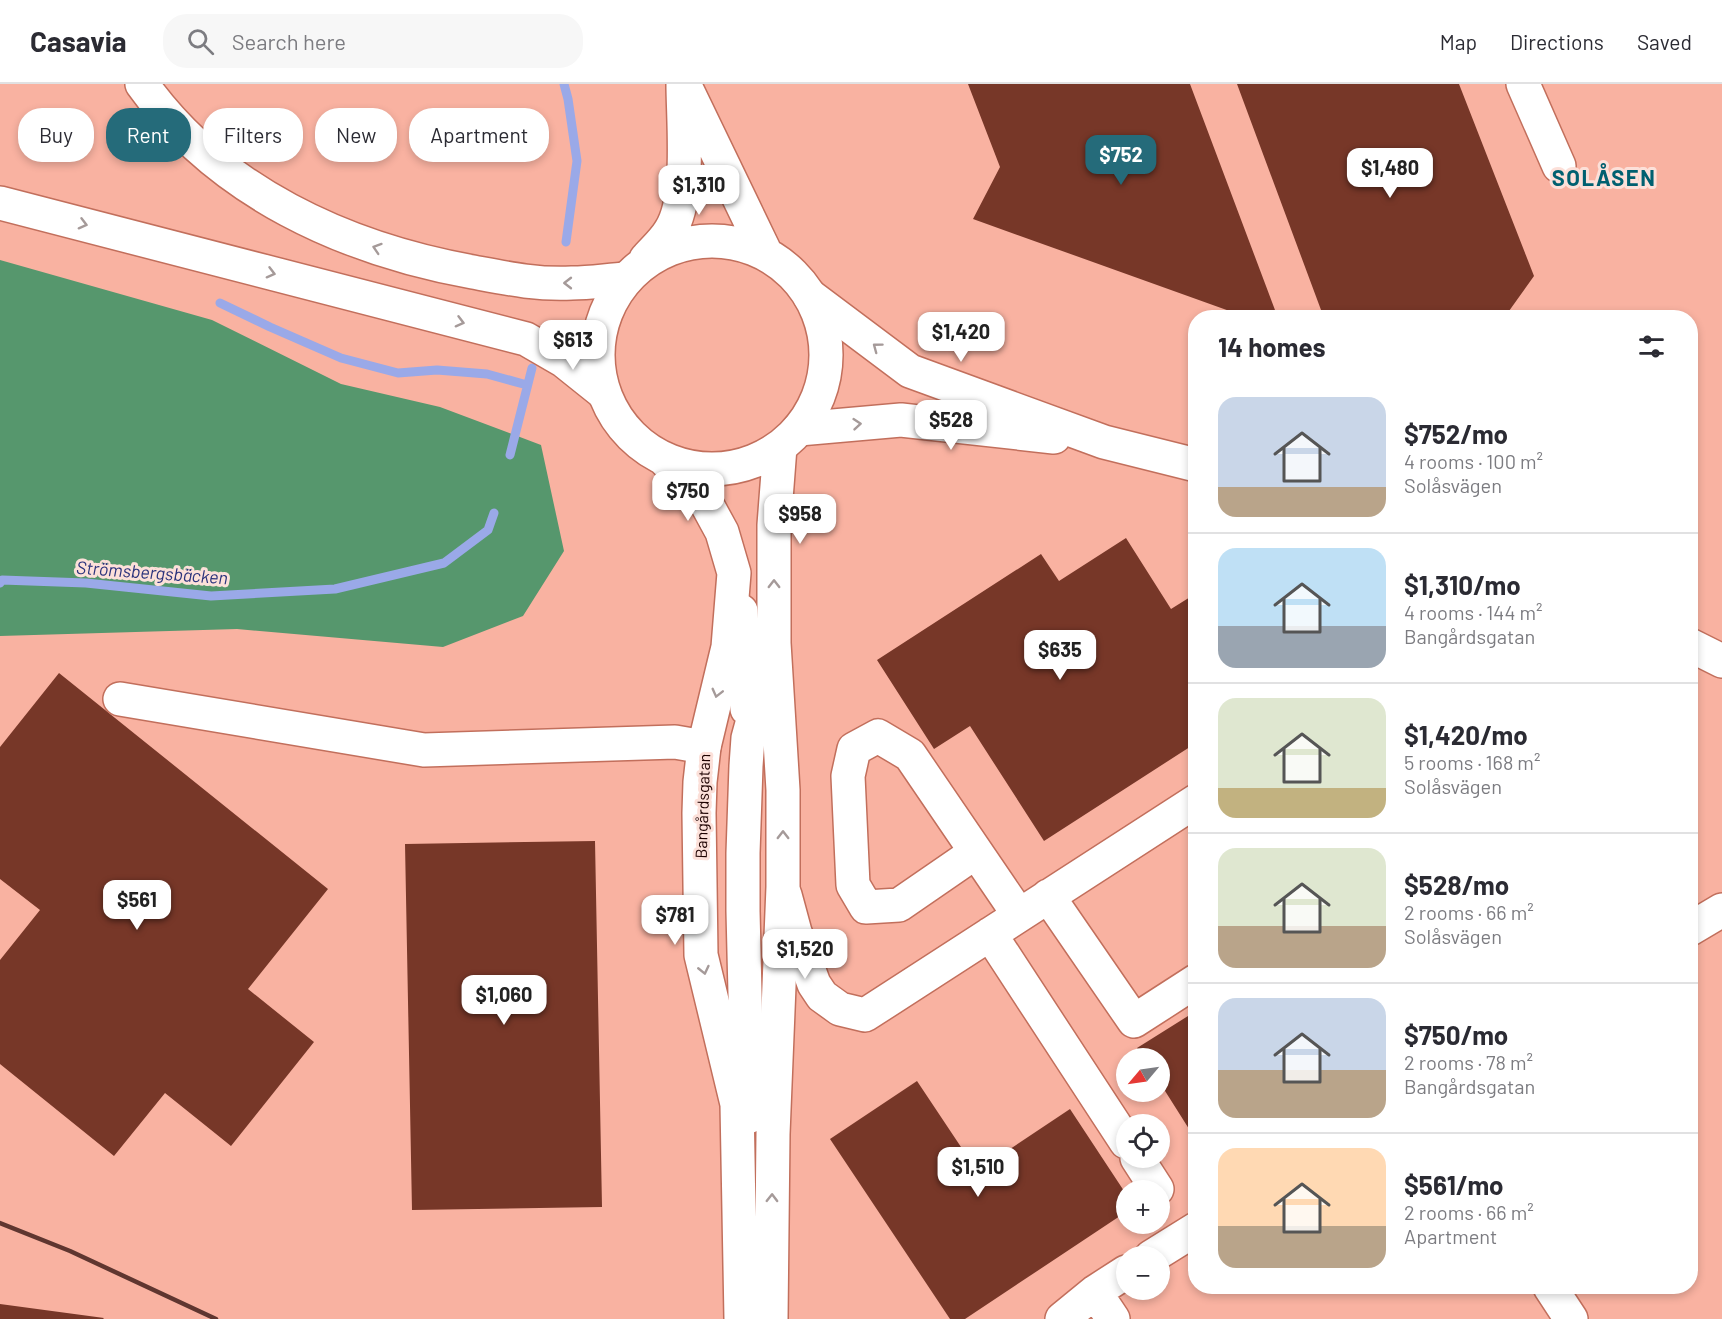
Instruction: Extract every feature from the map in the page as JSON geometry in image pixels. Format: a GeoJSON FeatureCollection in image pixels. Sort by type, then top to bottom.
{"type":"FeatureCollection","features":[{"type":"Feature","properties":{"kind":"main road"},"geometry":{"type":"LineString","coordinates":[[142,84],[176,127],[226,170],[292,212],[363,244],[410,259],[517,280],[570,284],[633,272],[663,251],[688,243],[715,240],[741,244],[766,254],[783,265],[798,279],[810,296],[823,329],[826,364],[818,399],[789,438],[753,462],[724,469],[693,468],[664,459],[638,442],[618,420],[604,393],[598,363],[599,333],[609,304],[633,272],[671,230],[681,204],[684,164],[684,84]]}},
{"type":"Feature","properties":{"kind":"main road"},"geometry":{"type":"LineString","coordinates":[[684,84],[766,254]]}},
{"type":"Feature","properties":{"kind":"main road"},"geometry":{"type":"LineString","coordinates":[[1523,84],[1559,166]]}},
{"type":"Feature","properties":{"kind":"main road"},"geometry":{"type":"LineString","coordinates":[[0,202],[526,339],[564,362],[604,393]]}},
{"type":"Feature","properties":{"kind":"main road"},"geometry":{"type":"LineString","coordinates":[[810,296],[910,372],[1104,442],[1188,463]]}},
{"type":"Feature","properties":{"kind":"main road"},"geometry":{"type":"LineString","coordinates":[[789,438],[901,420],[1104,442]]}},
{"type":"Feature","properties":{"kind":"main road"},"geometry":{"type":"LineString","coordinates":[[771,1319],[773,1134],[783,886],[783,790],[774,642],[774,525],[789,438]]}},
{"type":"Feature","properties":{"kind":"main road","name":"Bangårdsgatan"},"geometry":{"type":"LineString","coordinates":[[664,459],[704,499],[722,532],[734,573],[728,647],[704,747],[699,813],[701,955],[737,1104],[741,1319]]}},
{"type":"Feature","properties":{"kind":"main road"},"geometry":{"type":"LineString","coordinates":[[734,573],[740,592],[748,738],[743,911],[753,1319]]}},
{"type":"Feature","properties":{"kind":"main road"},"geometry":{"type":"LineString","coordinates":[[748,738],[774,642]]}},
{"type":"Feature","properties":{"kind":"main road"},"geometry":{"type":"LineString","coordinates":[[1698,649],[1722,661]]}},
{"type":"Feature","properties":{"kind":"main road"},"geometry":{"type":"LineString","coordinates":[[120,699],[424,750],[675,742],[704,747]]}},
{"type":"Feature","properties":{"kind":"main road"},"geometry":{"type":"LineString","coordinates":[[976,852],[899,905],[866,907],[853,885],[848,776],[854,749],[878,736],[910,755],[1019,915]]}},
{"type":"Feature","properties":{"kind":"main road"},"geometry":{"type":"LineString","coordinates":[[783,886],[795,932],[814,984],[822,996],[840,1009],[865,1015],[1188,806]]}},
{"type":"Feature","properties":{"kind":"main road"},"geometry":{"type":"LineString","coordinates":[[1048,896],[1134,1021],[1188,986]]}},
{"type":"Feature","properties":{"kind":"main road"},"geometry":{"type":"LineString","coordinates":[[1698,924],[1722,910]]}},
{"type":"Feature","properties":{"kind":"main road"},"geometry":{"type":"LineString","coordinates":[[990,934],[1116,1127]]}},
{"type":"Feature","properties":{"kind":"main road"},"geometry":{"type":"LineString","coordinates":[[1169,1246],[1188,1234]]}},
{"type":"Feature","properties":{"kind":"main road"},"geometry":{"type":"LineString","coordinates":[[1062,1319],[1116,1278]]}},
{"type":"Feature","properties":{"kind":"main road"},"geometry":{"type":"LineString","coordinates":[[1095,1292],[1113,1319]]}},
{"type":"Feature","properties":{"kind":"main road"},"geometry":{"type":"LineString","coordinates":[[1555,1294],[1571,1319]]}},
{"type":"Feature","properties":{"kind":"green space"},"geometry":{"type":"Polygon","coordinates":[[[0,260],[212,320],[341,384],[440,407],[541,445],[564,551],[523,616],[443,647],[237,629],[0,636],[0,260]]]}},
{"type":"Feature","properties":{"kind":"building"},"geometry":{"type":"Polygon","coordinates":[[[968,84],[1190,84],[1275,310],[1227,310],[973,219],[1000,167],[968,84]]]}},
{"type":"Feature","properties":{"kind":"building"},"geometry":{"type":"Polygon","coordinates":[[[1237,84],[1459,84],[1534,276],[1510,310],[1321,310],[1237,84]]]}},
{"type":"Feature","properties":{"kind":"building"},"geometry":{"type":"Polygon","coordinates":[[[1126,538],[1171,609],[1188,598],[1188,748],[1044,841],[970,726],[934,749],[877,660],[1041,554],[1059,581],[1126,538]]]}},
{"type":"Feature","properties":{"kind":"building"},"geometry":{"type":"Polygon","coordinates":[[[59,673],[328,889],[248,989],[314,1042],[231,1146],[165,1093],[114,1156],[0,1064],[0,960],[40,910],[0,879],[0,747],[59,673]]]}},
{"type":"Feature","properties":{"kind":"building"},"geometry":{"type":"Polygon","coordinates":[[[595,841],[602,1207],[412,1210],[405,844],[595,841]]]}},
{"type":"Feature","properties":{"kind":"building"},"geometry":{"type":"Polygon","coordinates":[[[1188,1016],[1188,1127],[1170,1099],[1170,1048],[1137,1048],[1188,1016]]]}},
{"type":"Feature","properties":{"kind":"building"},"geometry":{"type":"Polygon","coordinates":[[[917,1081],[977,1171],[1070,1109],[1117,1180],[1116,1219],[965,1319],[950,1319],[830,1139],[917,1081]]]}},
{"type":"Feature","properties":{"kind":"building"},"geometry":{"type":"Polygon","coordinates":[[[0,1304],[104,1318],[0,1319],[0,1304]]]}},
{"type":"Feature","properties":{"kind":"waterway","name":"Strömsbergsbäcken"},"geometry":{"type":"LineString","coordinates":[[564,84],[577,161],[566,242]]}},
{"type":"Feature","properties":{"kind":"waterway"},"geometry":{"type":"LineString","coordinates":[[220,303],[341,358],[398,373],[437,370],[487,374],[527,385]]}},
{"type":"Feature","properties":{"kind":"waterway","name":"Strömsbergsbäcken"},"geometry":{"type":"LineString","coordinates":[[510,455],[532,368]]}},
{"type":"Feature","properties":{"kind":"waterway","name":"Strömsbergsbäcken"},"geometry":{"type":"LineString","coordinates":[[0,583],[2,580],[86,583],[211,596],[335,589],[444,563],[488,530],[494,513]]}},
{"type":"Feature","properties":{"kind":"railway"},"geometry":{"type":"LineString","coordinates":[[0,1223],[70,1251],[216,1319]]}},
{"type":"Feature","properties":{"kind":"district","name":"SOLÅSEN"},"geometry":{"type":"Point","coordinates":[1604,177]}}]}
